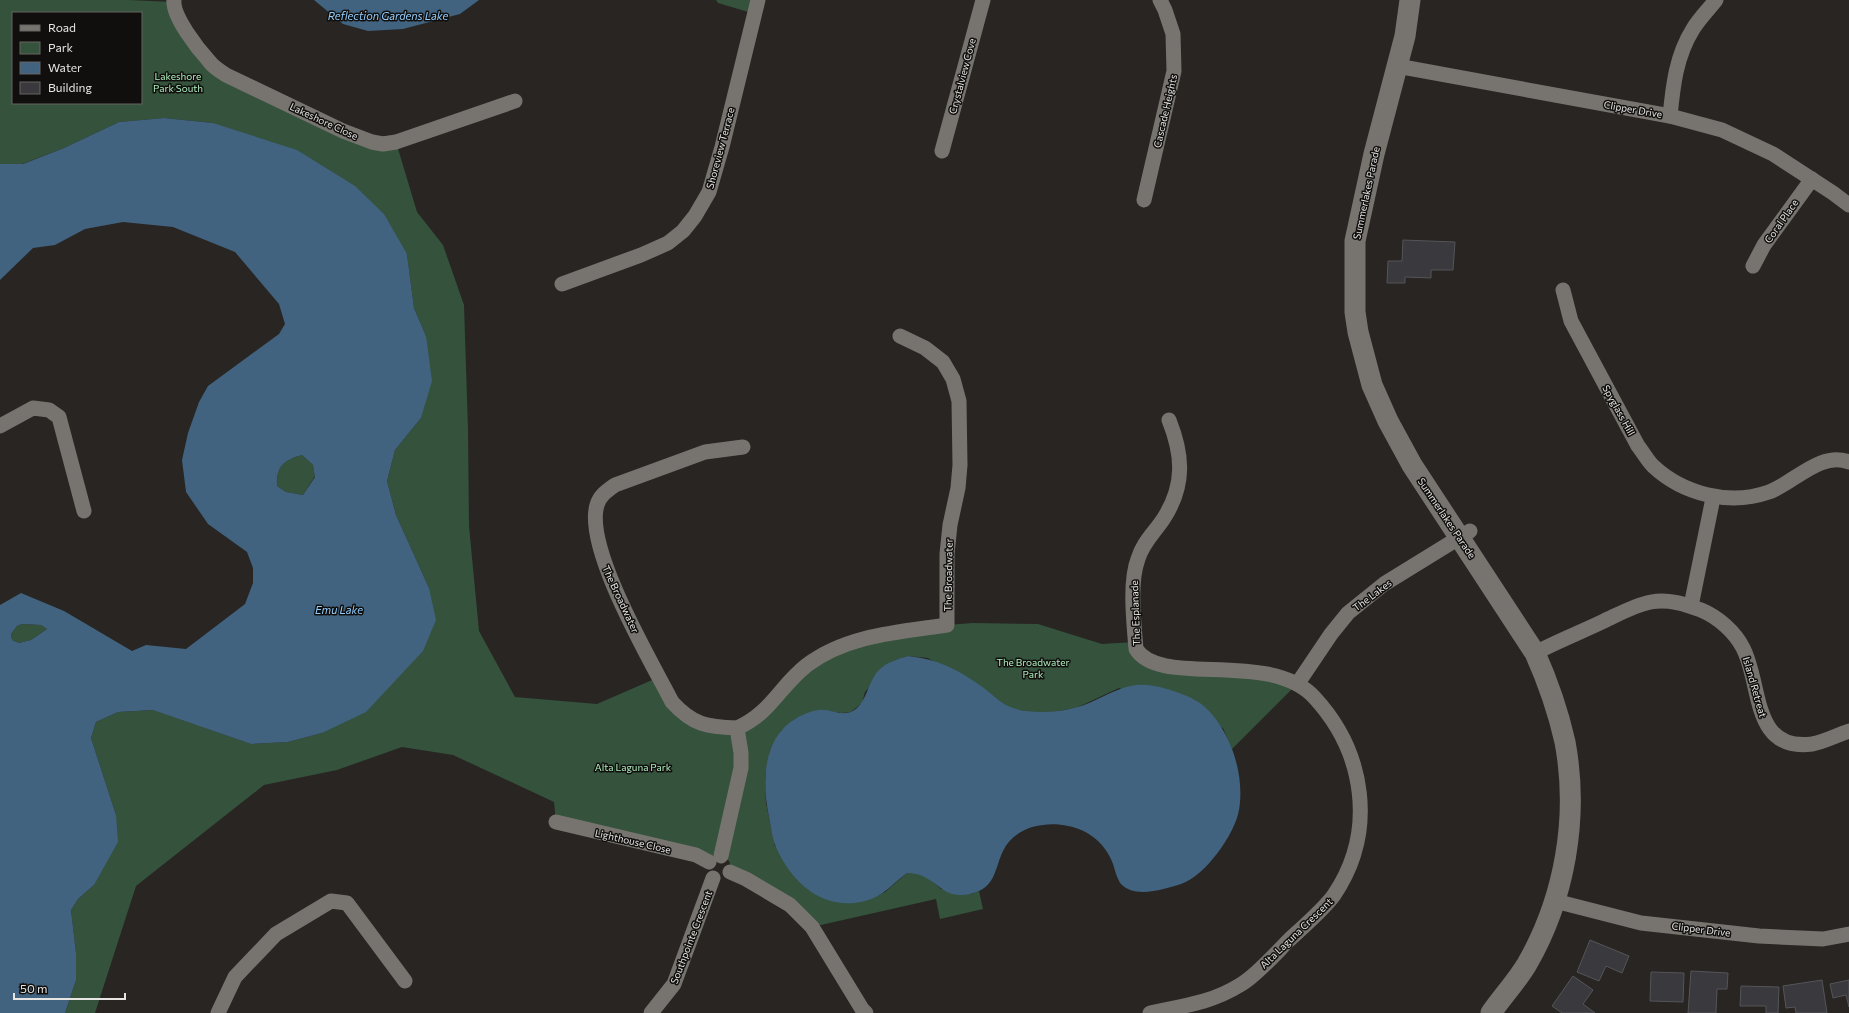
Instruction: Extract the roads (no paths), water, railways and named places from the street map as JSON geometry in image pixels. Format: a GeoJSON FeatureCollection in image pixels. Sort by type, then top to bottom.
{"type":"FeatureCollection","features":[{"type":"Feature","properties":{"kind":"street","name":"Lakeshore Close"},"geometry":{"type":"LineString","coordinates":[[174,0],[175,10],[182,25],[209,62],[226,75],[343,131],[372,142],[383,144],[396,142],[515,101]]}},
{"type":"Feature","properties":{"kind":"street","name":"Shoreview Terrace"},"geometry":{"type":"LineString","coordinates":[[562,284],[640,256],[668,243],[683,231],[694,216],[709,192],[722,147],[758,0]]}},
{"type":"Feature","properties":{"kind":"street","name":"Crystalview Cove"},"geometry":{"type":"LineString","coordinates":[[942,152],[983,0]]}},
{"type":"Feature","properties":{"kind":"street","name":"Cascade Heights"},"geometry":{"type":"LineString","coordinates":[[1144,200],[1174,71],[1172,34],[1165,10],[1160,0]]}},
{"type":"Feature","properties":{"kind":"street","name":"Summerlakes Parade"},"geometry":{"type":"LineString","coordinates":[[1410,0],[1405,36],[1403,67],[1370,230],[1367,265],[1367,293],[1372,338],[1381,375],[1394,405],[1425,458],[1465,534],[1525,614],[1540,650],[1572,712],[1579,748],[1581,824],[1577,864],[1561,903],[1551,943],[1531,981],[1507,1013]]}},
{"type":"Feature","properties":{"kind":"street","name":"Summerlakes Parade"},"geometry":{"type":"LineString","coordinates":[[1403,67],[1422,12],[1422,0]]}},
{"type":"Feature","properties":{"kind":"street"},"geometry":{"type":"LineString","coordinates":[[1670,116],[1674,79],[1684,48],[1693,29],[1716,0]]}},
{"type":"Feature","properties":{"kind":"street","name":"Clipper Drive"},"geometry":{"type":"LineString","coordinates":[[1403,67],[1670,116],[1722,130],[1773,154],[1849,205]]}},
{"type":"Feature","properties":{"kind":"street","name":"Coral Place"},"geometry":{"type":"LineString","coordinates":[[1753,266],[1764,245],[1812,179]]}},
{"type":"Feature","properties":{"kind":"street","name":"Spyglass Hill"},"geometry":{"type":"LineString","coordinates":[[1563,290],[1571,321],[1638,446],[1651,465],[1669,479],[1713,498],[1744,497],[1769,492],[1814,466],[1831,460],[1849,462]]}},
{"type":"Feature","properties":{"kind":"street","name":"The Broadwater"},"geometry":{"type":"LineString","coordinates":[[743,446],[705,452],[615,485],[604,492],[597,504],[595,519],[599,542],[613,587],[672,702],[684,715],[699,723],[717,727],[737,728],[751,722],[765,711],[790,680],[808,665],[835,648],[863,638],[947,625],[947,554],[950,526],[958,488],[960,465],[959,401],[953,379],[943,362],[925,348],[900,336]]}},
{"type":"Feature","properties":{"kind":"street"},"geometry":{"type":"LineString","coordinates":[[0,426],[33,408],[49,410],[59,417],[84,511]]}},
{"type":"Feature","properties":{"kind":"street","name":"The Esplanade"},"geometry":{"type":"LineString","coordinates":[[1168,420],[1177,440],[1180,459],[1179,482],[1174,500],[1163,519],[1146,540],[1137,559],[1133,579],[1136,649],[1140,656],[1148,661],[1172,667],[1257,671],[1279,676],[1298,683]]}},
{"type":"Feature","properties":{"kind":"street"},"geometry":{"type":"LineString","coordinates":[[1691,606],[1713,498]]}},
{"type":"Feature","properties":{"kind":"street","name":"The Lakes"},"geometry":{"type":"LineString","coordinates":[[1298,683],[1331,634],[1348,613],[1384,584],[1465,534]]}},
{"type":"Feature","properties":{"kind":"street","name":"Island Retreat"},"geometry":{"type":"LineString","coordinates":[[1540,650],[1640,605],[1668,601],[1691,606],[1709,614],[1719,621],[1731,631],[1743,647],[1750,664],[1760,711],[1771,731],[1783,741],[1796,744],[1813,744],[1849,731]]}},
{"type":"Feature","properties":{"kind":"street","name":"Alta Laguna Crescent"},"geometry":{"type":"LineString","coordinates":[[1150,1013],[1209,1001],[1242,985],[1334,897],[1351,867],[1360,831],[1359,784],[1349,749],[1325,710],[1313,696],[1298,683]]}},
{"type":"Feature","properties":{"kind":"street"},"geometry":{"type":"LineString","coordinates":[[715,859],[729,861],[731,867],[730,872],[726,877],[720,879],[713,878],[709,874],[708,868],[715,859],[741,768],[741,753],[737,728]]}},
{"type":"Feature","properties":{"kind":"street","name":"Lighthouse Close"},"geometry":{"type":"LineString","coordinates":[[556,822],[715,859]]}},
{"type":"Feature","properties":{"kind":"street"},"geometry":{"type":"LineString","coordinates":[[730,872],[746,879],[790,905],[812,927],[862,1009],[866,1013]]}},
{"type":"Feature","properties":{"kind":"street","name":"Southpointe Crescent"},"geometry":{"type":"LineString","coordinates":[[651,1013],[674,984],[713,878]]}},
{"type":"Feature","properties":{"kind":"street"},"geometry":{"type":"LineString","coordinates":[[218,1013],[234,978],[276,934],[332,901],[347,903],[405,981]]}},
{"type":"Feature","properties":{"kind":"street","name":"Summerlakes Parade"},"geometry":{"type":"LineString","coordinates":[[1491,1013],[1526,965],[1561,903]]}},
{"type":"Feature","properties":{"kind":"street","name":"Clipper Drive"},"geometry":{"type":"LineString","coordinates":[[1561,903],[1642,923],[1759,936],[1823,938],[1849,934]]}},
{"type":"Feature","properties":{"kind":"water","name":"Reflection Gardens Lake"},"geometry":{"type":"Polygon","coordinates":[[[314,0],[479,0],[460,14],[403,29],[368,31],[343,24],[314,0]]]}},
{"type":"Feature","properties":{"kind":"water","name":"Emu Lake"},"geometry":{"type":"Polygon","coordinates":[[[164,118],[213,123],[297,150],[355,186],[384,214],[407,254],[414,308],[426,336],[432,381],[421,418],[395,450],[387,481],[396,515],[429,588],[436,620],[423,651],[366,712],[322,733],[288,742],[251,744],[153,710],[118,712],[96,722],[91,738],[116,815],[118,842],[94,885],[78,899],[71,910],[76,953],[76,980],[65,1013],[0,1013],[0,605],[21,593],[64,611],[132,651],[146,645],[186,649],[245,604],[253,583],[253,568],[247,552],[208,524],[186,492],[182,460],[188,433],[199,402],[208,386],[279,334],[285,324],[279,304],[235,252],[173,227],[123,222],[85,229],[55,245],[33,248],[0,280],[0,164],[23,164],[64,148],[119,122],[164,118]],[[302,455],[290,459],[282,465],[278,473],[277,486],[286,492],[303,495],[315,477],[313,465],[302,455]],[[22,624],[17,626],[11,634],[12,640],[19,643],[31,640],[47,629],[41,625],[22,624]]]}},
{"type":"Feature","properties":{"kind":"water"},"geometry":{"type":"Polygon","coordinates":[[[908,656],[938,662],[972,680],[1006,705],[1026,711],[1050,712],[1074,708],[1090,703],[1120,689],[1136,685],[1159,687],[1177,692],[1193,699],[1202,704],[1215,718],[1223,729],[1234,755],[1240,783],[1240,797],[1239,810],[1232,831],[1218,853],[1190,880],[1181,884],[1150,892],[1134,891],[1127,889],[1121,884],[1110,857],[1096,839],[1076,828],[1050,824],[1040,825],[1022,831],[1015,836],[1003,851],[993,877],[989,883],[979,891],[970,894],[951,894],[925,877],[907,873],[883,893],[865,901],[850,903],[835,902],[822,898],[810,891],[790,872],[782,860],[775,843],[765,790],[765,776],[770,750],[776,738],[784,728],[800,716],[818,710],[847,713],[856,709],[864,699],[875,675],[879,670],[889,663],[908,656]]]}},
{"type":"Feature","properties":{"kind":"park label","name":"Lakeshore Park South"},"geometry":{"type":"Point","coordinates":[178,82]}},
{"type":"Feature","properties":{"kind":"park label","name":"The Broadwater Park"},"geometry":{"type":"Point","coordinates":[1033,668]}},
{"type":"Feature","properties":{"kind":"park label","name":"Alta Laguna Park"},"geometry":{"type":"Point","coordinates":[633,767]}}]}
